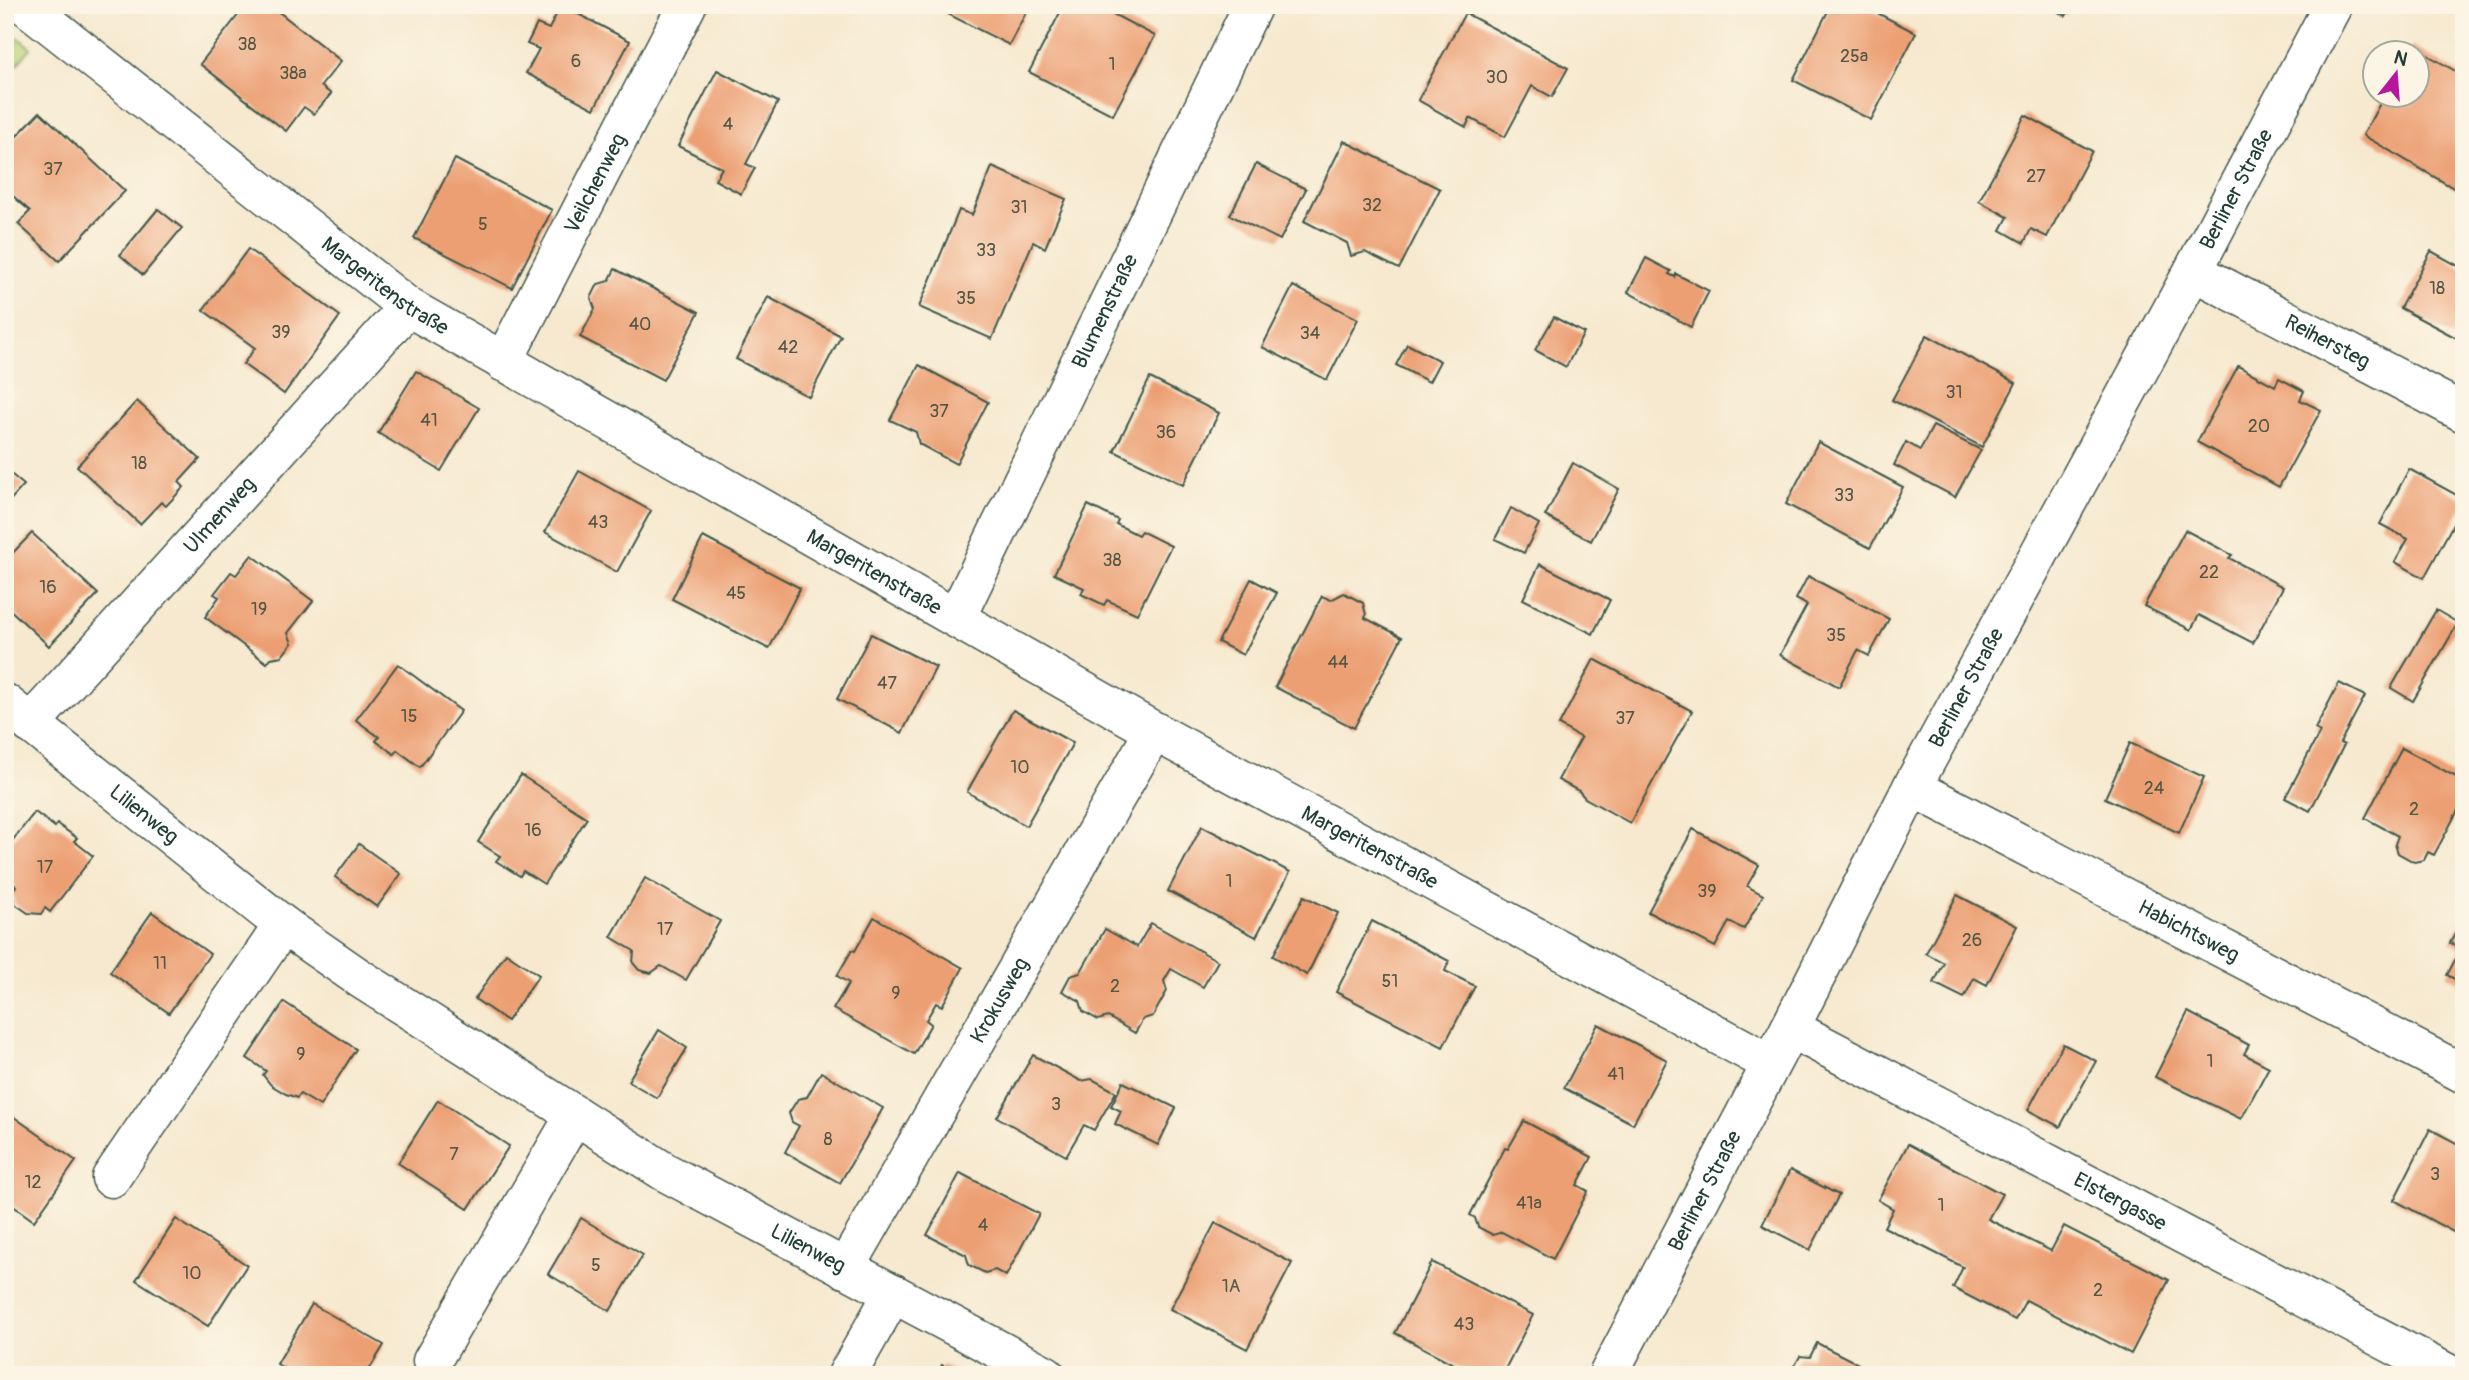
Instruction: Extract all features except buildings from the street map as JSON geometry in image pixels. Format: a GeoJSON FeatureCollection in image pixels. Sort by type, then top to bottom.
{"type":"FeatureCollection","features":[{"type":"Feature","properties":{"kind":"street","name":"Margeritenstraße"},"geometry":{"type":"LineString","coordinates":[[25,5],[408,307],[1154,731],[1770,1063]]}},
{"type":"Feature","properties":{"kind":"street","name":"Veilchenweg"},"geometry":{"type":"LineString","coordinates":[[503,362],[687,5]]}},
{"type":"Feature","properties":{"kind":"street","name":"Berliner Straße"},"geometry":{"type":"LineString","coordinates":[[1608,1375],[1790,1028],[1912,787],[2193,271],[2333,5]]}},
{"type":"Feature","properties":{"kind":"street","name":"Blumenstraße"},"geometry":{"type":"LineString","coordinates":[[956,618],[1244,8]]}},
{"type":"Feature","properties":{"kind":"street","name":"Reihersteg"},"geometry":{"type":"LineString","coordinates":[[2193,271],[2464,413]]}},
{"type":"Feature","properties":{"kind":"street","name":"Ulmenweg"},"geometry":{"type":"LineString","coordinates":[[18,713],[408,307]]}},
{"type":"Feature","properties":{"kind":"street","name":"Lilienweg"},"geometry":{"type":"LineString","coordinates":[[18,713],[283,925],[361,979],[665,1172],[1045,1375]]}},
{"type":"Feature","properties":{"kind":"street","name":"Krokusweg"},"geometry":{"type":"LineString","coordinates":[[845,1269],[1154,731]]}},
{"type":"Feature","properties":{"kind":"street","name":"Habichtsweg"},"geometry":{"type":"LineString","coordinates":[[1912,787],[2464,1074]]}},
{"type":"Feature","properties":{"kind":"street"},"geometry":{"type":"LineString","coordinates":[[111,1178],[283,925]]}},
{"type":"Feature","properties":{"kind":"street","name":"Elstergasse"},"geometry":{"type":"LineString","coordinates":[[1790,1028],[2451,1375]]}},
{"type":"Feature","properties":{"kind":"street"},"geometry":{"type":"LineString","coordinates":[[432,1361],[575,1115]]}},
{"type":"Feature","properties":{"kind":"street"},"geometry":{"type":"LineString","coordinates":[[847,1375],[893,1293]]}},
{"type":"Feature","properties":{"kind":"green space"},"geometry":{"type":"Polygon","coordinates":[[[5,27],[31,48],[5,79],[5,27]]]}}]}
